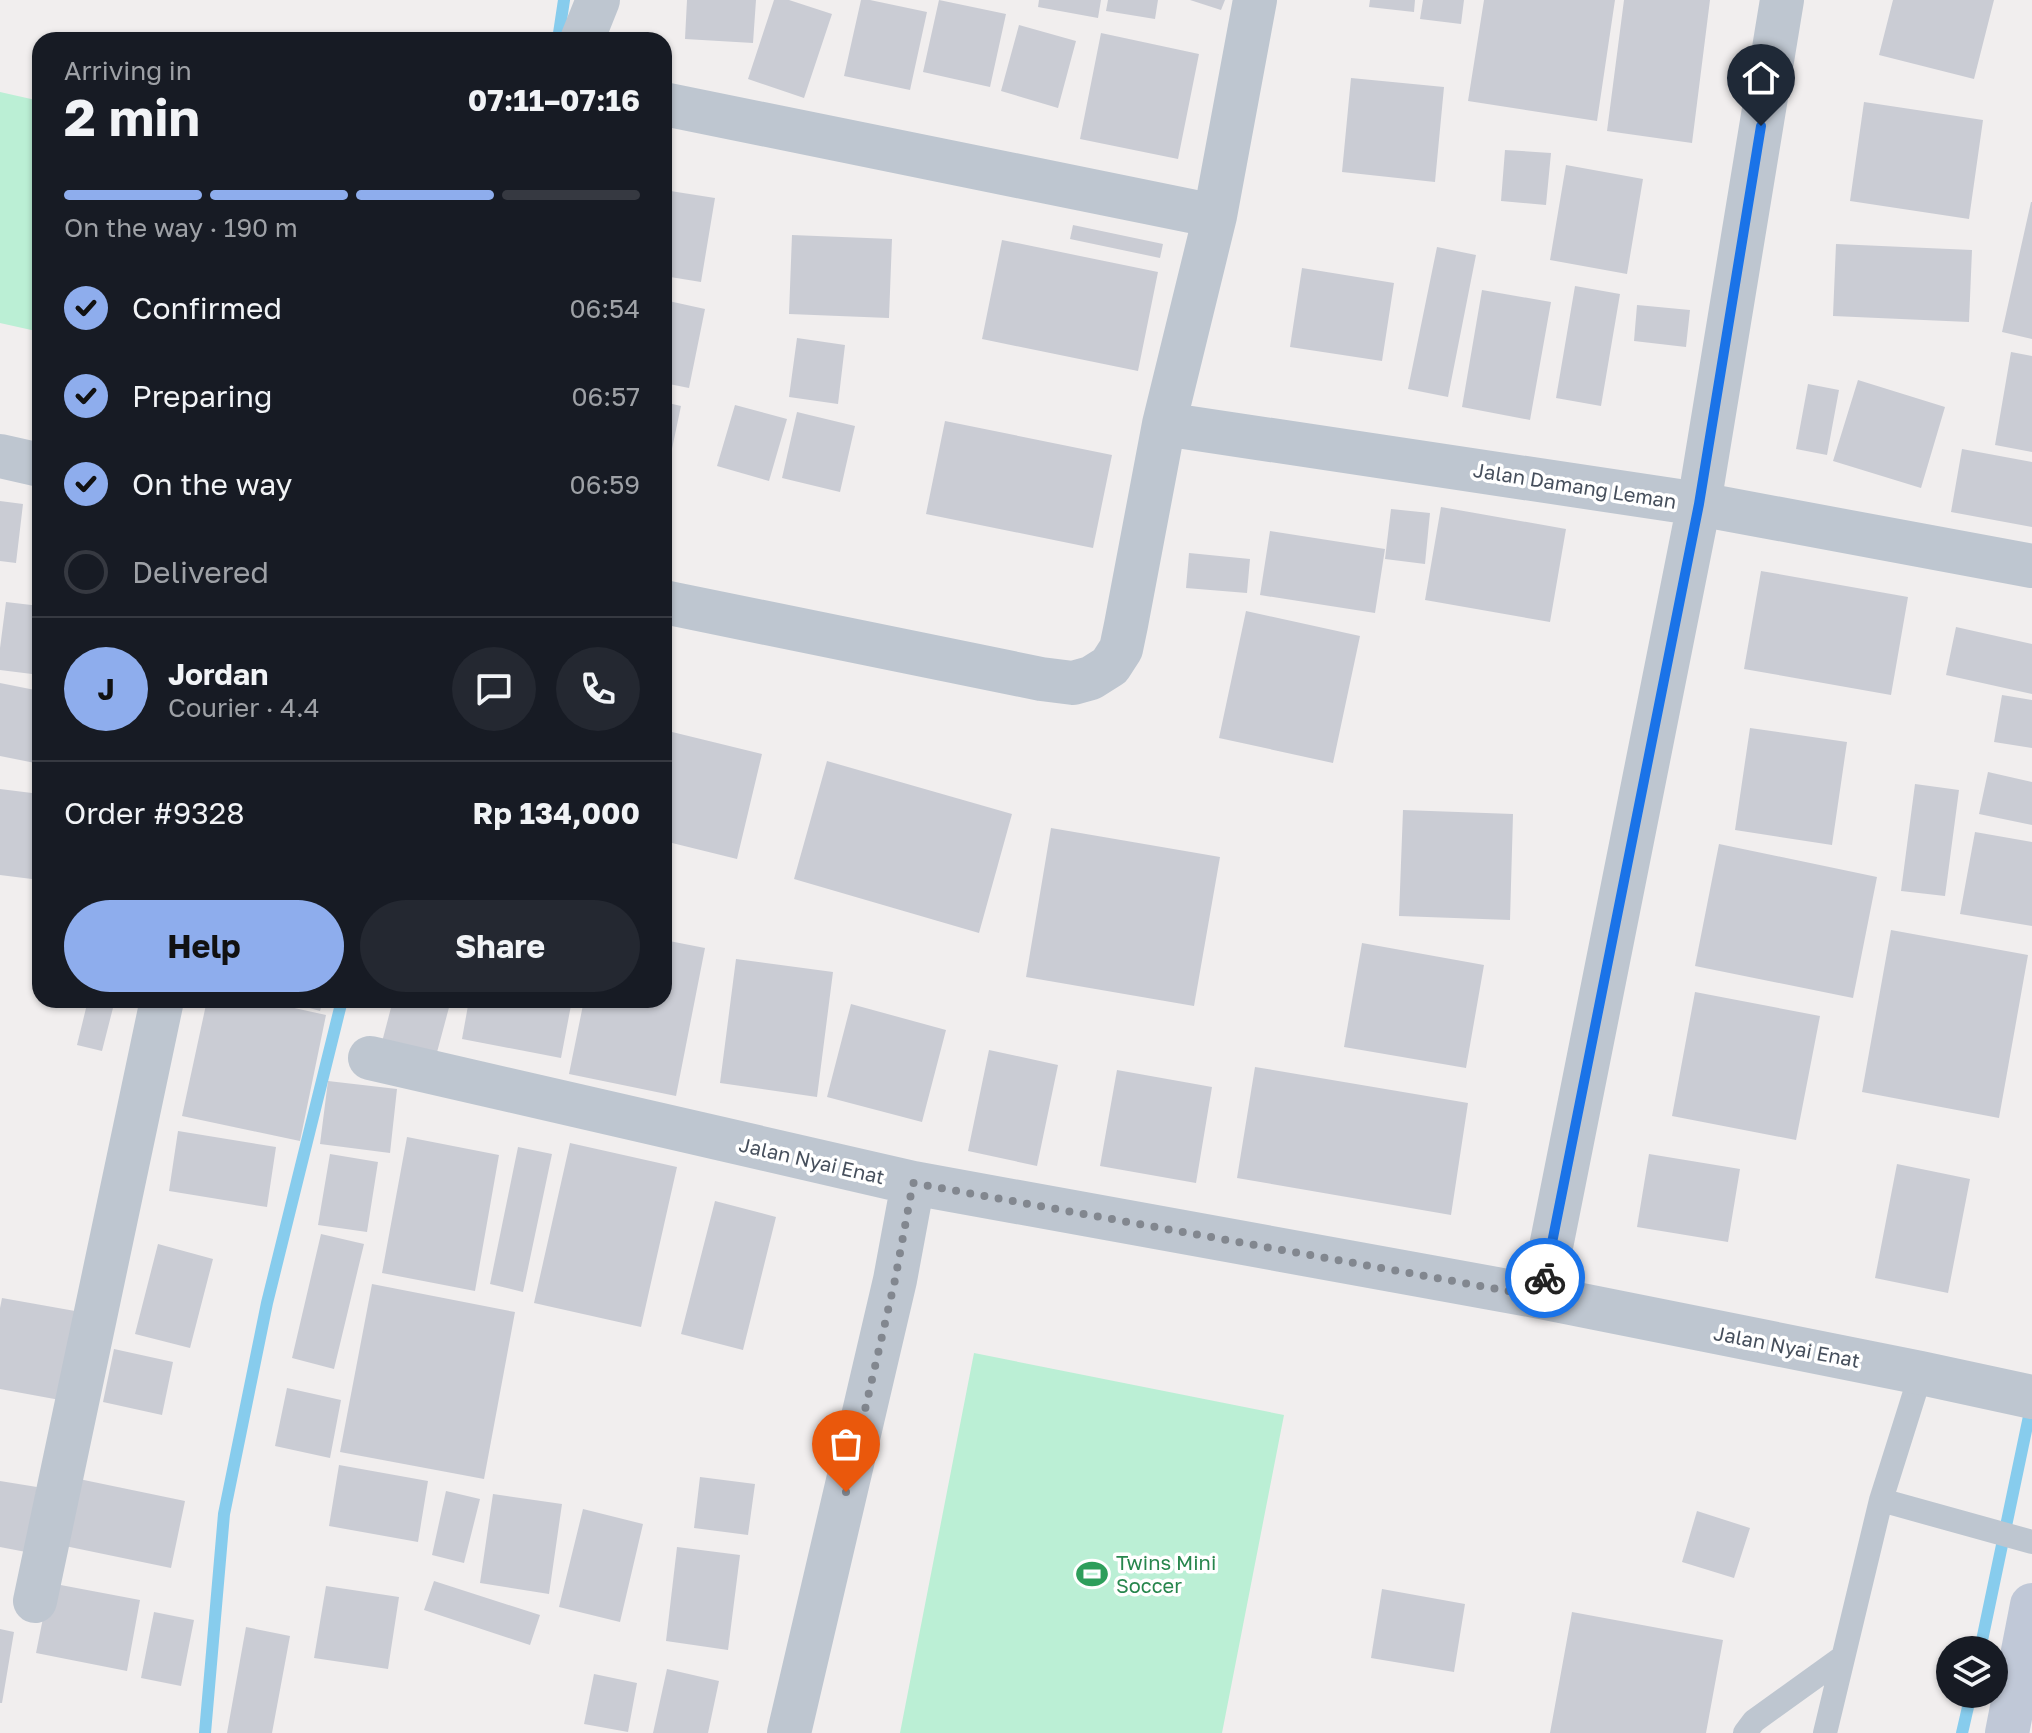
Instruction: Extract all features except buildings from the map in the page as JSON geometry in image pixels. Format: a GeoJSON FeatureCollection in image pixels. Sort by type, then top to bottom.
{"type":"FeatureCollection","features":[{"type":"Feature","properties":{"kind":"main road"},"geometry":{"type":"LineString","coordinates":[[2007,1733],[2032,1605]]}},
{"type":"Feature","properties":{"kind":"street"},"geometry":{"type":"LineString","coordinates":[[585,32],[598,0]]}},
{"type":"Feature","properties":{"kind":"street"},"geometry":{"type":"LineString","coordinates":[[672,604],[1041,679],[1073,683],[1091,678],[1110,666],[1121,649],[1164,424],[1215,216],[1255,0]]}},
{"type":"Feature","properties":{"kind":"street"},"geometry":{"type":"LineString","coordinates":[[1541,1297],[1699,504],[1782,0]]}},
{"type":"Feature","properties":{"kind":"street"},"geometry":{"type":"LineString","coordinates":[[672,106],[1215,216]]}},
{"type":"Feature","properties":{"kind":"street","name":"Jalan Damang Leman"},"geometry":{"type":"LineString","coordinates":[[1164,424],[1699,504],[2032,566]]}},
{"type":"Feature","properties":{"kind":"street"},"geometry":{"type":"LineString","coordinates":[[0,456],[32,463]]}},
{"type":"Feature","properties":{"kind":"street"},"geometry":{"type":"LineString","coordinates":[[35,1601],[160,1008]]}},
{"type":"Feature","properties":{"kind":"street","name":"Jalan Nyai Enat"},"geometry":{"type":"LineString","coordinates":[[370,1058],[913,1183],[1541,1297],[2032,1397]]}},
{"type":"Feature","properties":{"kind":"street"},"geometry":{"type":"LineString","coordinates":[[789,1733],[895,1280],[913,1183]]}},
{"type":"Feature","properties":{"kind":"lane"},"geometry":{"type":"LineString","coordinates":[[1825,1733],[1881,1500],[1921,1373]]}},
{"type":"Feature","properties":{"kind":"lane"},"geometry":{"type":"LineString","coordinates":[[1881,1500],[2032,1542]]}},
{"type":"Feature","properties":{"kind":"lane"},"geometry":{"type":"LineString","coordinates":[[1745,1733],[1754,1721],[1843,1657]]}},
{"type":"Feature","properties":{"kind":"green space"},"geometry":{"type":"Polygon","coordinates":[[[0,92],[32,99],[32,330],[0,323],[0,92]]]}},
{"type":"Feature","properties":{"kind":"green space","name":"Twins Mini Soccer"},"geometry":{"type":"Polygon","coordinates":[[[974,1353],[1284,1415],[1222,1733],[900,1733],[974,1353]]]}},
{"type":"Feature","properties":{"kind":"waterway"},"geometry":{"type":"LineString","coordinates":[[559,32],[564,0]]}},
{"type":"Feature","properties":{"kind":"waterway"},"geometry":{"type":"LineString","coordinates":[[205,1733],[224,1514],[267,1303],[340,1008]]}},
{"type":"Feature","properties":{"kind":"waterway"},"geometry":{"type":"LineString","coordinates":[[1983,1636],[2032,1402]]}},
{"type":"Feature","properties":{"kind":"waterway"},"geometry":{"type":"LineString","coordinates":[[1962,1733],[1968,1708]]}},
{"type":"Feature","properties":{"kind":"way so far"},"geometry":{"type":"LineString","coordinates":[[846,1492],[895,1280],[913,1183],[1541,1297],[1545,1278]]}},
{"type":"Feature","properties":{"kind":"place","name":"Twins Mini Soccer"},"geometry":{"type":"Point","coordinates":[1092,1574]}},
{"type":"Feature","properties":{"kind":"route"},"geometry":{"type":"LineString","coordinates":[[1545,1278],[1699,504],[1761,126]]}}]}
